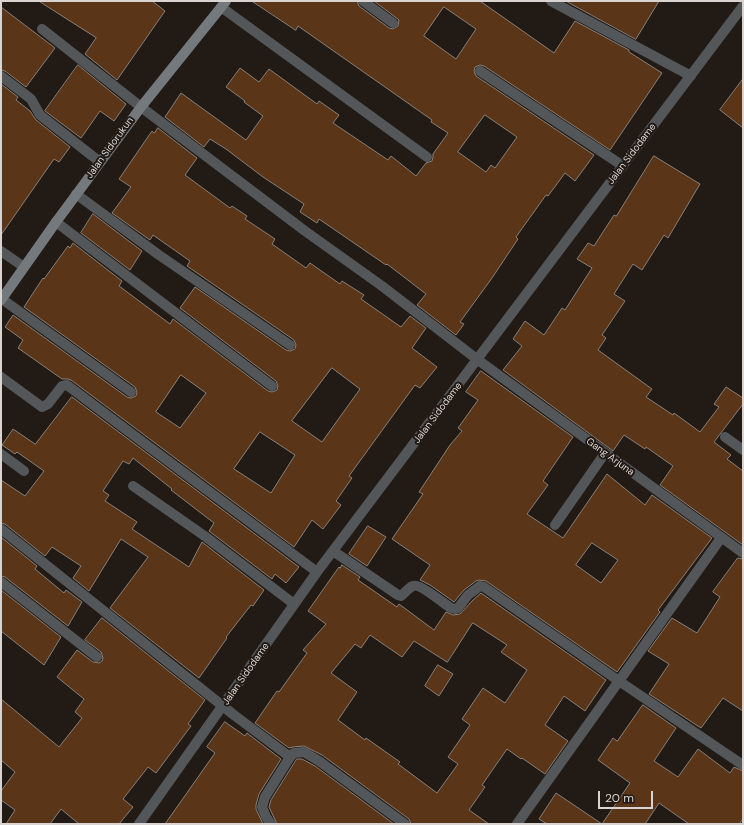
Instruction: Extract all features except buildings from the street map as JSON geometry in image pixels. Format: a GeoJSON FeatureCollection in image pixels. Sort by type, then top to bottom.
{"type":"FeatureCollection","features":[{"type":"Feature","properties":{"kind":"street"},"geometry":{"type":"LineString","coordinates":[[363,1],[393,23]]}},
{"type":"Feature","properties":{"kind":"street"},"geometry":{"type":"LineString","coordinates":[[551,1],[691,76]]}},
{"type":"Feature","properties":{"kind":"street"},"geometry":{"type":"LineString","coordinates":[[223,4],[427,157]]}},
{"type":"Feature","properties":{"kind":"street","name":"Jalan Sidorukun"},"geometry":{"type":"LineString","coordinates":[[1,300],[76,194],[141,107],[223,4]]}},
{"type":"Feature","properties":{"kind":"street","name":"Jalan Sidodame"},"geometry":{"type":"LineString","coordinates":[[139,824],[317,572],[743,6]]}},
{"type":"Feature","properties":{"kind":"street","name":"Gang Arjuna"},"geometry":{"type":"LineString","coordinates":[[42,29],[141,107],[305,231],[382,286],[478,360],[743,553]]}},
{"type":"Feature","properties":{"kind":"street"},"geometry":{"type":"LineString","coordinates":[[480,71],[623,166]]}},
{"type":"Feature","properties":{"kind":"street"},"geometry":{"type":"LineString","coordinates":[[1,76],[31,99],[40,115],[100,162]]}},
{"type":"Feature","properties":{"kind":"street"},"geometry":{"type":"LineString","coordinates":[[76,194],[159,255],[290,345]]}},
{"type":"Feature","properties":{"kind":"street"},"geometry":{"type":"LineString","coordinates":[[56,222],[272,386]]}},
{"type":"Feature","properties":{"kind":"street"},"geometry":{"type":"LineString","coordinates":[[1,251],[24,267]]}},
{"type":"Feature","properties":{"kind":"street"},"geometry":{"type":"LineString","coordinates":[[1,300],[131,392]]}},
{"type":"Feature","properties":{"kind":"street"},"geometry":{"type":"LineString","coordinates":[[1,377],[42,407],[48,404],[62,386],[67,384],[317,572]]}},
{"type":"Feature","properties":{"kind":"street"},"geometry":{"type":"LineString","coordinates":[[725,437],[743,450]]}},
{"type":"Feature","properties":{"kind":"street"},"geometry":{"type":"LineString","coordinates":[[555,525],[605,453]]}},
{"type":"Feature","properties":{"kind":"street"},"geometry":{"type":"LineString","coordinates":[[1,454],[24,471]]}},
{"type":"Feature","properties":{"kind":"street"},"geometry":{"type":"LineString","coordinates":[[133,486],[206,537],[294,604]]}},
{"type":"Feature","properties":{"kind":"street"},"geometry":{"type":"LineString","coordinates":[[1,529],[223,706],[290,757]]}},
{"type":"Feature","properties":{"kind":"street"},"geometry":{"type":"LineString","coordinates":[[517,824],[721,538]]}},
{"type":"Feature","properties":{"kind":"street"},"geometry":{"type":"LineString","coordinates":[[333,551],[400,596],[413,586],[416,586],[455,609],[458,608],[473,591],[480,586],[484,587],[619,681],[743,764]]}},
{"type":"Feature","properties":{"kind":"street"},"geometry":{"type":"LineString","coordinates":[[1,582],[97,657]]}},
{"type":"Feature","properties":{"kind":"street"},"geometry":{"type":"LineString","coordinates":[[271,824],[262,807],[265,797],[290,757],[294,753],[304,752],[319,761],[405,824]]}}]}
